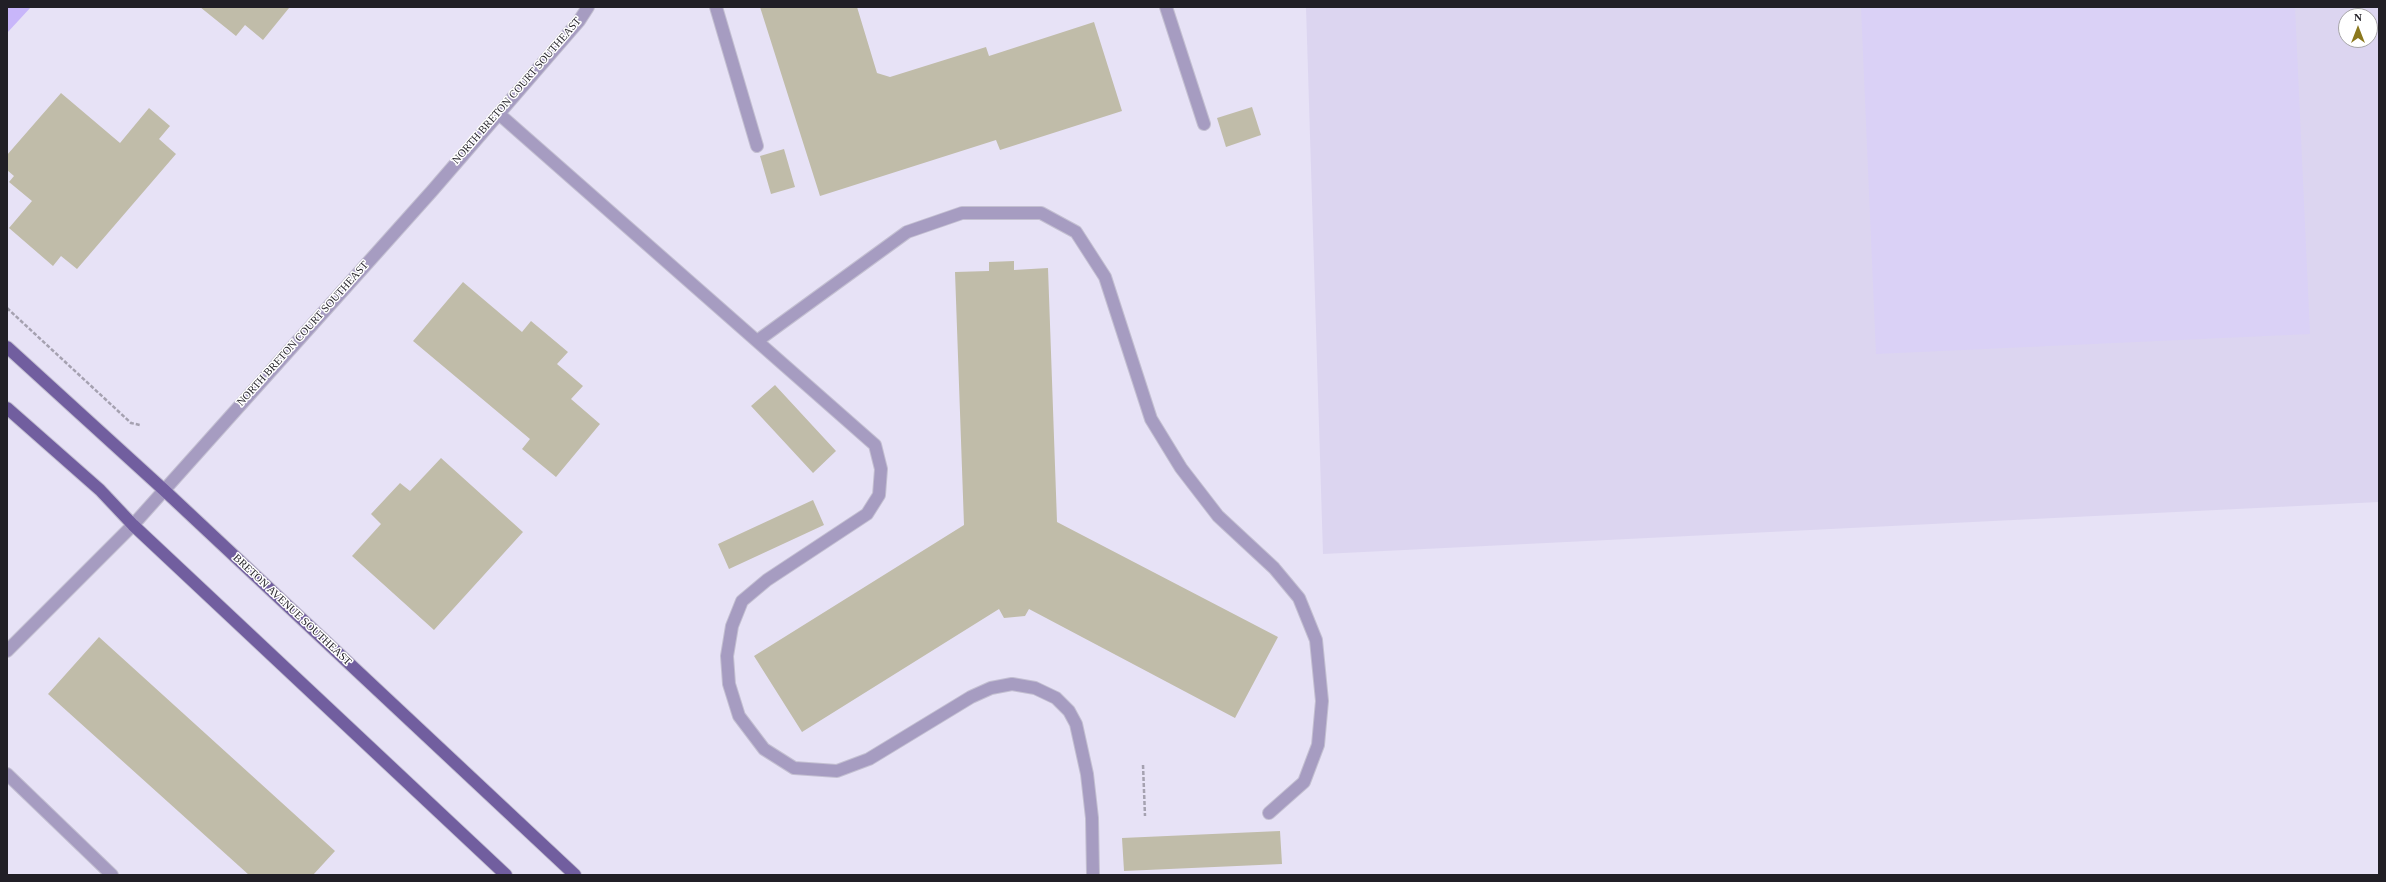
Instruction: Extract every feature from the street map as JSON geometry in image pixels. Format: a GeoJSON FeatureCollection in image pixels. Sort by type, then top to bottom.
{"type":"FeatureCollection","features":[{"type":"Feature","properties":{"kind":"main road","name":"BRETON AVENUE SOUTHEAST"},"geometry":{"type":"LineString","coordinates":[[7,347],[164,490],[575,875]]}},
{"type":"Feature","properties":{"kind":"main road"},"geometry":{"type":"LineString","coordinates":[[7,408],[100,490],[133,525],[506,875]]}},
{"type":"Feature","properties":{"kind":"street","name":"NORTH BRETON COURT SOUTHEAST"},"geometry":{"type":"LineString","coordinates":[[7,651],[133,525],[499,114],[579,21],[588,7]]}},
{"type":"Feature","properties":{"kind":"street"},"geometry":{"type":"LineString","coordinates":[[716,7],[757,146]]}},
{"type":"Feature","properties":{"kind":"street"},"geometry":{"type":"LineString","coordinates":[[1166,7],[1204,124]]}},
{"type":"Feature","properties":{"kind":"street"},"geometry":{"type":"LineString","coordinates":[[499,114],[875,445],[881,469],[879,495],[867,514],[767,580],[742,601],[732,626],[727,656],[729,684],[739,716],[764,749],[794,768],[837,771],[869,759],[971,697],[991,688],[1012,684],[1035,688],[1056,698],[1069,711],[1076,724],[1087,774],[1092,818],[1093,875]]}},
{"type":"Feature","properties":{"kind":"street"},"geometry":{"type":"LineString","coordinates":[[757,341],[907,232],[962,213],[1041,213],[1076,232],[1105,277],[1151,419],[1181,468],[1218,516],[1274,568],[1300,598],[1316,640],[1322,701],[1318,745],[1304,782],[1269,813]]}},
{"type":"Feature","properties":{"kind":"street"},"geometry":{"type":"LineString","coordinates":[[7,774],[112,875]]}},
{"type":"Feature","properties":{"kind":"path"},"geometry":{"type":"LineString","coordinates":[[7,308],[131,423],[140,425]]}},
{"type":"Feature","properties":{"kind":"path"},"geometry":{"type":"LineString","coordinates":[[1143,765],[1145,816]]}},
{"type":"Feature","properties":{"kind":"shaded area"},"geometry":{"type":"Polygon","coordinates":[[[7,7],[31,7],[7,33],[7,7]]]}},
{"type":"Feature","properties":{"kind":"shaded area"},"geometry":{"type":"Polygon","coordinates":[[[1306,7],[2379,7],[2379,502],[1323,554],[1306,7]]]}},
{"type":"Feature","properties":{"kind":"shaded area"},"geometry":{"type":"Polygon","coordinates":[[[1861,7],[2295,7],[2310,334],[1876,354],[1861,7]]]}},
{"type":"Feature","properties":{"kind":"building"},"geometry":{"type":"Polygon","coordinates":[[[200,7],[289,8],[263,40],[245,25],[236,36],[200,7]]]}},
{"type":"Feature","properties":{"kind":"building"},"geometry":{"type":"Polygon","coordinates":[[[760,7],[857,7],[877,73],[890,77],[986,47],[989,56],[1094,22],[1122,111],[1000,150],[996,140],[820,196],[760,7]]]}},
{"type":"Feature","properties":{"kind":"building"},"geometry":{"type":"Polygon","coordinates":[[[61,93],[120,143],[149,108],[170,126],[159,139],[176,154],[77,269],[61,256],[53,266],[9,228],[32,201],[9,182],[14,176],[7,170],[7,155],[61,93]]]}},
{"type":"Feature","properties":{"kind":"building"},"geometry":{"type":"Polygon","coordinates":[[[1252,107],[1261,135],[1226,147],[1217,118],[1252,107]]]}},
{"type":"Feature","properties":{"kind":"building"},"geometry":{"type":"Polygon","coordinates":[[[784,149],[795,187],[771,194],[760,156],[784,149]]]}},
{"type":"Feature","properties":{"kind":"building"},"geometry":{"type":"Polygon","coordinates":[[[1014,261],[1014,270],[1048,268],[1057,522],[1278,637],[1235,718],[1029,609],[1025,616],[1004,618],[999,609],[802,732],[754,656],[964,525],[955,272],[989,271],[989,262],[1014,261]]]}},
{"type":"Feature","properties":{"kind":"building"},"geometry":{"type":"Polygon","coordinates":[[[463,282],[522,332],[531,321],[568,352],[557,364],[583,386],[571,399],[600,424],[556,477],[522,449],[530,439],[413,341],[463,282]]]}},
{"type":"Feature","properties":{"kind":"building"},"geometry":{"type":"Polygon","coordinates":[[[775,385],[836,451],[813,473],[751,406],[775,385]]]}},
{"type":"Feature","properties":{"kind":"building"},"geometry":{"type":"Polygon","coordinates":[[[441,458],[523,532],[434,630],[352,556],[381,524],[371,514],[400,483],[410,491],[441,458]]]}},
{"type":"Feature","properties":{"kind":"building"},"geometry":{"type":"Polygon","coordinates":[[[813,500],[824,525],[729,569],[718,544],[813,500]]]}},
{"type":"Feature","properties":{"kind":"building"},"geometry":{"type":"Polygon","coordinates":[[[99,637],[335,851],[313,875],[249,875],[48,694],[99,637]]]}},
{"type":"Feature","properties":{"kind":"building"},"geometry":{"type":"Polygon","coordinates":[[[1280,831],[1282,864],[1124,871],[1122,838],[1280,831]]]}}]}
